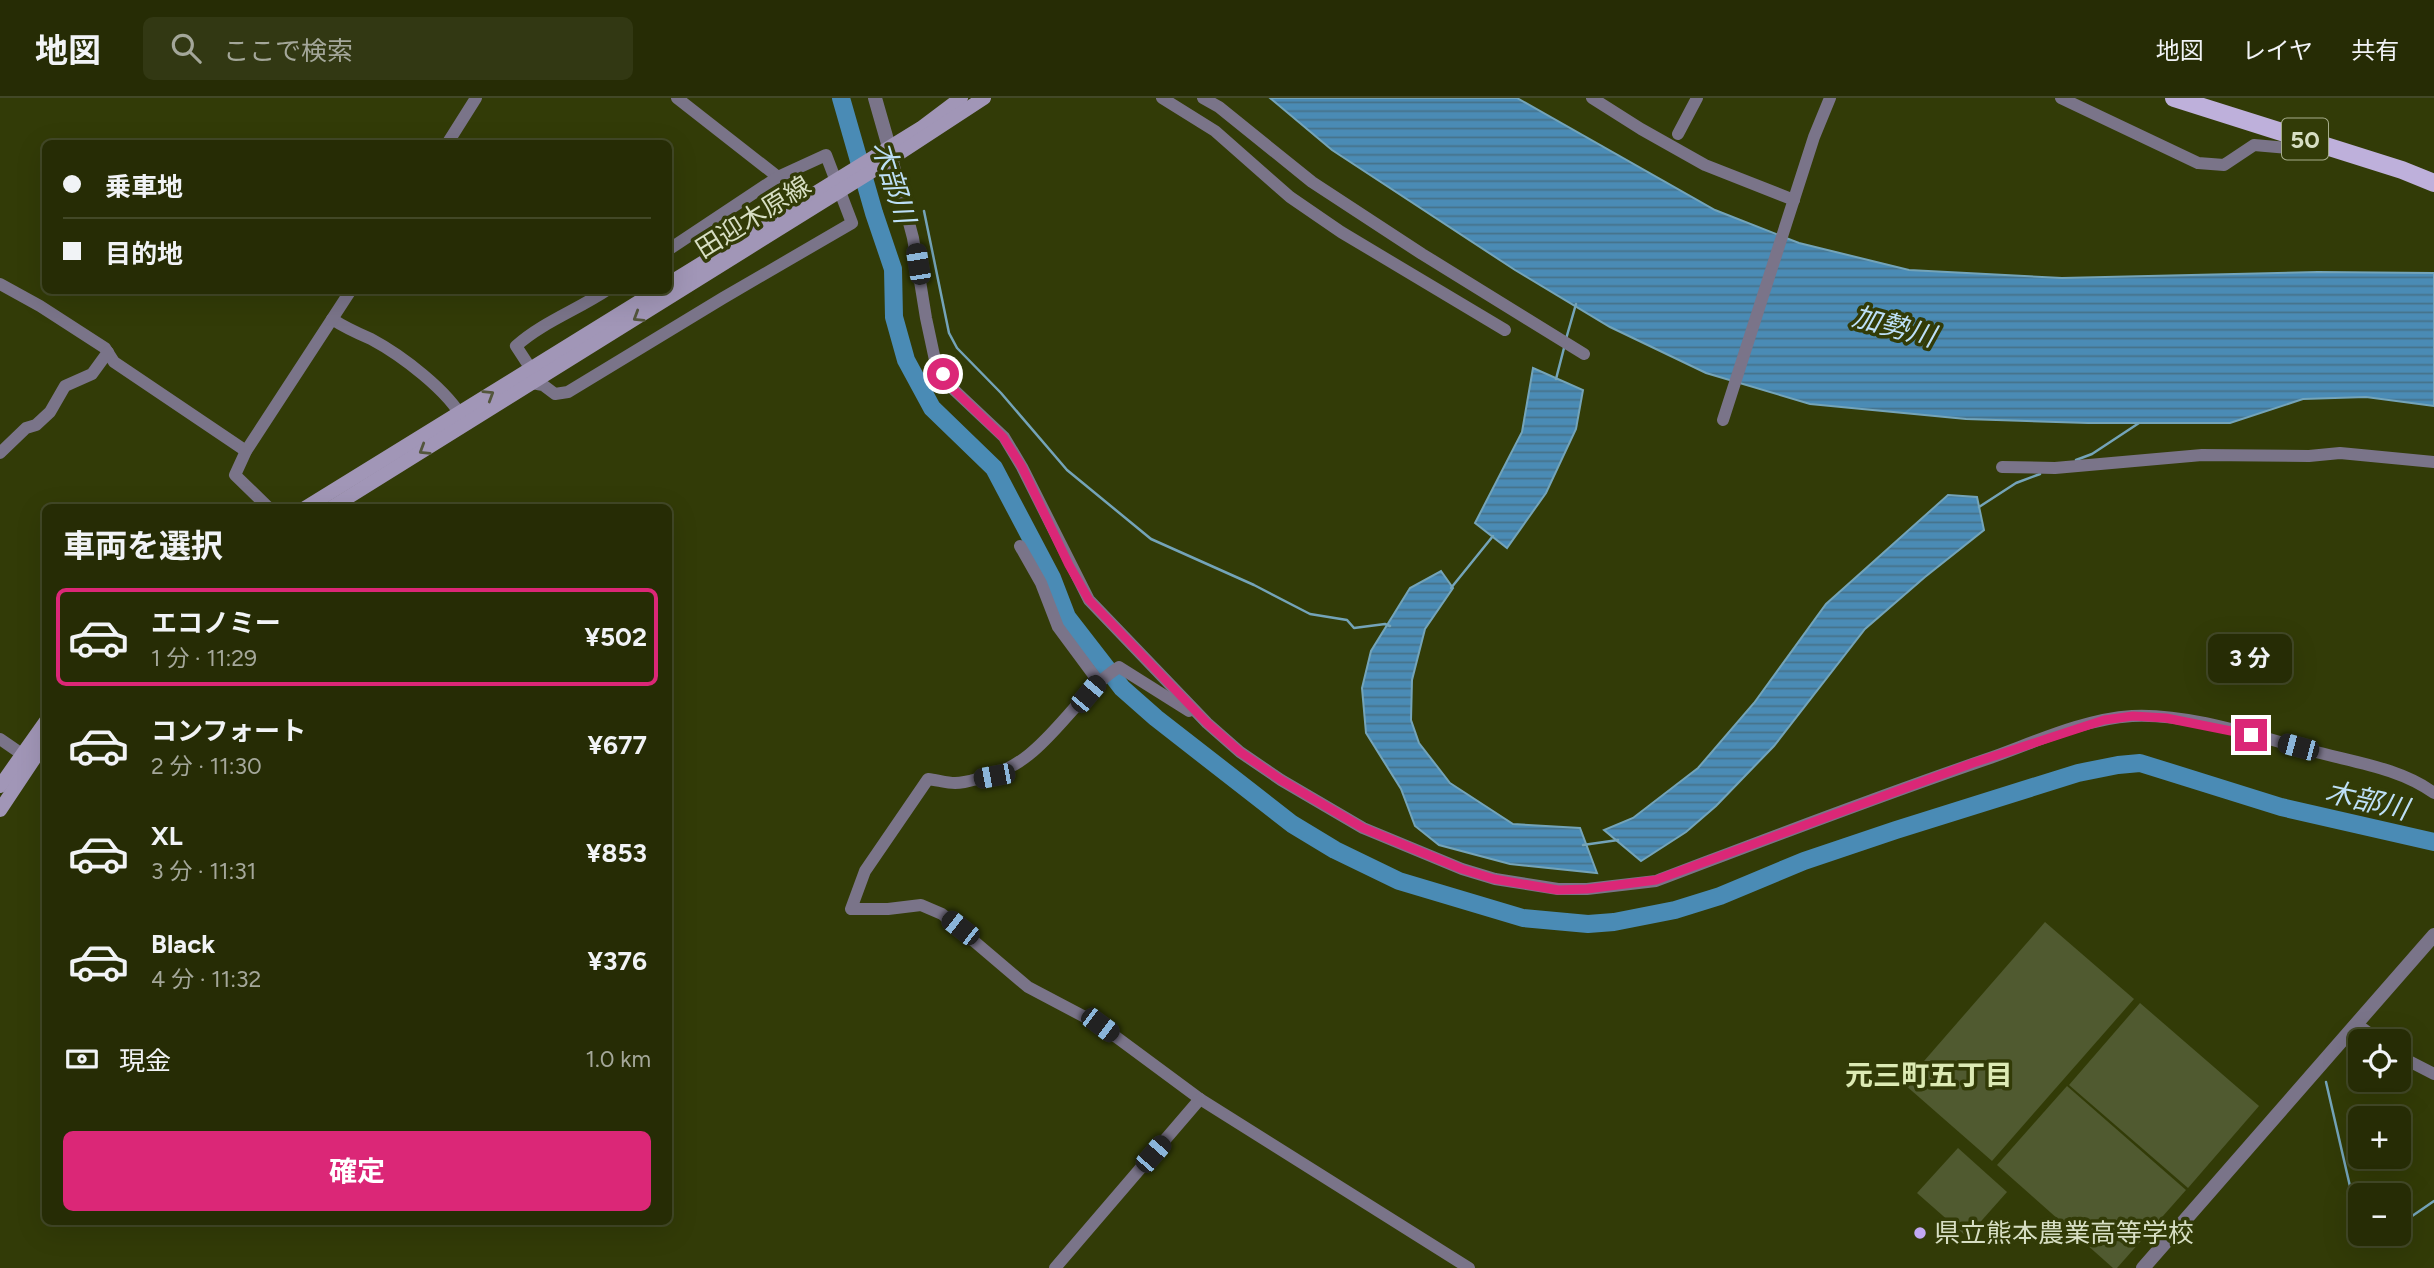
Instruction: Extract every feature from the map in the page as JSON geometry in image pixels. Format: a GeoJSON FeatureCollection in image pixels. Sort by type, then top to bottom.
{"type":"FeatureCollection","features":[{"type":"Feature","properties":{"kind":"main road","name":"田迎木原線"},"geometry":{"type":"LineString","coordinates":[[890,153],[961,98]]}},
{"type":"Feature","properties":{"kind":"main road","name":"田迎木原線"},"geometry":{"type":"LineString","coordinates":[[672,289],[890,153],[984,98]]}},
{"type":"Feature","properties":{"kind":"main road","name":"50"},"geometry":{"type":"LineString","coordinates":[[2174,98],[2402,170],[2434,183]]}},
{"type":"Feature","properties":{"kind":"main road","name":"田迎木原線"},"geometry":{"type":"LineString","coordinates":[[672,282],[817,199]]}},
{"type":"Feature","properties":{"kind":"main road","name":"田迎木原線"},"geometry":{"type":"LineString","coordinates":[[531,376],[652,294]]}},
{"type":"Feature","properties":{"kind":"main road","name":"田迎木原線"},"geometry":{"type":"LineString","coordinates":[[337,504],[462,419],[663,294]]}},
{"type":"Feature","properties":{"kind":"main road","name":"田迎木原線"},"geometry":{"type":"LineString","coordinates":[[312,504],[462,419]]}},
{"type":"Feature","properties":{"kind":"main road"},"geometry":{"type":"LineString","coordinates":[[0,810],[42,729]]}},
{"type":"Feature","properties":{"kind":"main road"},"geometry":{"type":"LineString","coordinates":[[0,786],[42,745]]}},
{"type":"Feature","properties":{"kind":"street"},"geometry":{"type":"LineString","coordinates":[[449,140],[475,98]]}},
{"type":"Feature","properties":{"kind":"street"},"geometry":{"type":"LineString","coordinates":[[677,98],[778,177]]}},
{"type":"Feature","properties":{"kind":"street"},"geometry":{"type":"LineString","coordinates":[[875,98],[913,238],[935,360],[952,388],[1003,437],[1022,467],[1069,565],[1089,600],[1207,723],[1240,752],[1281,780],[1363,828],[1462,869],[1494,879],[1558,890],[1656,880],[1973,763],[2072,729],[2104,720],[2133,716],[2166,718],[2228,729],[2400,774],[2434,793]]}},
{"type":"Feature","properties":{"kind":"street"},"geometry":{"type":"LineString","coordinates":[[1163,98],[1215,131],[1290,197],[1342,232],[1504,330]]}},
{"type":"Feature","properties":{"kind":"street"},"geometry":{"type":"LineString","coordinates":[[1203,98],[1219,107],[1312,182],[1584,354]]}},
{"type":"Feature","properties":{"kind":"street"},"geometry":{"type":"LineString","coordinates":[[1592,98],[1641,130],[1706,165],[1794,200]]}},
{"type":"Feature","properties":{"kind":"street"},"geometry":{"type":"LineString","coordinates":[[1678,134],[1697,98]]}},
{"type":"Feature","properties":{"kind":"street"},"geometry":{"type":"LineString","coordinates":[[2061,98],[2198,163],[2224,166],[2253,145],[2298,149],[2309,141]]}},
{"type":"Feature","properties":{"kind":"street"},"geometry":{"type":"LineString","coordinates":[[1723,420],[1825,100]]}},
{"type":"Feature","properties":{"kind":"street"},"geometry":{"type":"LineString","coordinates":[[601,294],[529,334],[516,346],[531,376],[555,394],[568,392],[852,223],[826,155],[778,177],[672,247]]}},
{"type":"Feature","properties":{"kind":"street"},"geometry":{"type":"LineString","coordinates":[[0,285],[40,306],[105,348],[114,362],[246,450]]}},
{"type":"Feature","properties":{"kind":"street"},"geometry":{"type":"LineString","coordinates":[[265,504],[235,475],[246,450],[348,294]]}},
{"type":"Feature","properties":{"kind":"street"},"geometry":{"type":"LineString","coordinates":[[332,319],[389,351],[436,388],[462,419]]}},
{"type":"Feature","properties":{"kind":"street"},"geometry":{"type":"LineString","coordinates":[[0,453],[26,428],[36,425],[50,412],[65,386],[92,374],[107,352]]}},
{"type":"Feature","properties":{"kind":"street"},"geometry":{"type":"LineString","coordinates":[[2002,467],[2055,468],[2202,455],[2309,456],[2340,453],[2434,462]]}},
{"type":"Feature","properties":{"kind":"street"},"geometry":{"type":"LineString","coordinates":[[1020,546],[1041,583],[1058,627],[1101,680]]}},
{"type":"Feature","properties":{"kind":"street"},"geometry":{"type":"LineString","coordinates":[[1207,723],[1119,667],[1101,680],[1056,732],[1015,767],[994,776],[957,783],[928,779],[864,871],[851,908],[888,909],[921,905],[942,914],[1028,987],[1100,1025],[1200,1099],[1469,1268]]}},
{"type":"Feature","properties":{"kind":"street"},"geometry":{"type":"LineString","coordinates":[[0,738],[27,758]]}},
{"type":"Feature","properties":{"kind":"street"},"geometry":{"type":"LineString","coordinates":[[2143,1268],[2434,935]]}},
{"type":"Feature","properties":{"kind":"street"},"geometry":{"type":"LineString","coordinates":[[2358,1025],[2364,1029]]}},
{"type":"Feature","properties":{"kind":"street"},"geometry":{"type":"LineString","coordinates":[[2411,1062],[2434,1074]]}},
{"type":"Feature","properties":{"kind":"street"},"geometry":{"type":"LineString","coordinates":[[1055,1268],[1200,1099]]}},
{"type":"Feature","properties":{"kind":"green space"},"geometry":{"type":"Polygon","coordinates":[[[2045,922],[2134,999],[1992,1161],[1904,1084],[2045,922]]]}},
{"type":"Feature","properties":{"kind":"green space"},"geometry":{"type":"Polygon","coordinates":[[[2140,1003],[2259,1106],[2188,1188],[2069,1085],[2140,1003]]]}},
{"type":"Feature","properties":{"kind":"green space"},"geometry":{"type":"Polygon","coordinates":[[[2067,1086],[2186,1190],[2117,1268],[2113,1268],[1997,1165],[2067,1086]]]}},
{"type":"Feature","properties":{"kind":"green space"},"geometry":{"type":"Polygon","coordinates":[[[1958,1148],[2007,1192],[1967,1237],[1917,1193],[1958,1148]]]}},
{"type":"Feature","properties":{"kind":"water","name":"加勢川"},"geometry":{"type":"Polygon","coordinates":[[[1270,98],[1517,98],[1715,210],[1799,243],[1909,270],[2062,278],[2318,272],[2434,273],[2434,406],[2366,397],[2303,399],[2230,423],[2088,423],[1966,419],[1810,404],[1706,373],[1610,327],[1515,270],[1332,150],[1270,98]]]}},
{"type":"Feature","properties":{"kind":"water"},"geometry":{"type":"Polygon","coordinates":[[[1533,368],[1583,390],[1576,429],[1546,493],[1507,548],[1475,523],[1522,432],[1533,368]]]}},
{"type":"Feature","properties":{"kind":"water"},"geometry":{"type":"Polygon","coordinates":[[[1948,495],[1977,497],[1984,530],[1865,629],[1774,746],[1716,806],[1686,832],[1641,861],[1604,830],[1633,818],[1698,768],[1754,703],[1826,604],[1948,495]]]}},
{"type":"Feature","properties":{"kind":"water"},"geometry":{"type":"Polygon","coordinates":[[[1441,571],[1453,588],[1425,629],[1412,680],[1411,720],[1419,743],[1450,783],[1513,824],[1580,828],[1597,873],[1510,864],[1439,845],[1415,826],[1401,789],[1366,733],[1362,688],[1371,651],[1410,588],[1441,571]]]}},
{"type":"Feature","properties":{"kind":"waterway","name":"木部川"},"geometry":{"type":"LineString","coordinates":[[841,98],[893,269],[894,317],[906,360],[932,408],[994,468],[1052,578],[1067,617],[1122,688],[1156,718],[1292,824],[1335,850],[1399,881],[1523,918],[1588,924],[1614,922],[1675,910],[1720,896],[1804,861],[2078,773],[2140,763],[2281,807],[2434,842]]}},
{"type":"Feature","properties":{"kind":"waterway"},"geometry":{"type":"LineString","coordinates":[[924,211],[949,333],[957,348],[1001,393],[1067,470],[1151,539],[1254,585],[1310,614],[1347,620],[1354,628],[1385,624],[1390,626]]}},
{"type":"Feature","properties":{"kind":"waterway"},"geometry":{"type":"LineString","coordinates":[[1566,339],[1576,304]]}},
{"type":"Feature","properties":{"kind":"waterway"},"geometry":{"type":"LineString","coordinates":[[1556,379],[1564,348]]}},
{"type":"Feature","properties":{"kind":"waterway"},"geometry":{"type":"LineString","coordinates":[[2076,460],[2092,454],[2139,423]]}},
{"type":"Feature","properties":{"kind":"waterway"},"geometry":{"type":"LineString","coordinates":[[1979,507],[2016,483],[2040,474]]}},
{"type":"Feature","properties":{"kind":"waterway"},"geometry":{"type":"LineString","coordinates":[[1451,588],[1493,536]]}},
{"type":"Feature","properties":{"kind":"waterway"},"geometry":{"type":"LineString","coordinates":[[1583,845],[1618,840]]}},
{"type":"Feature","properties":{"kind":"waterway"},"geometry":{"type":"LineString","coordinates":[[2326,1082],[2349,1183]]}},
{"type":"Feature","properties":{"kind":"waterway"},"geometry":{"type":"LineString","coordinates":[[2411,1217],[2434,1201]]}},
{"type":"Feature","properties":{"kind":"place","name":"県立熊本農業高等学校"},"geometry":{"type":"Point","coordinates":[1920,1233]}},
{"type":"Feature","properties":{"kind":"district","name":"元三町五丁目"},"geometry":{"type":"Point","coordinates":[1929,1075]}},
{"type":"Feature","properties":{"kind":"route"},"geometry":{"type":"LineString","coordinates":[[943,374],[952,388],[1003,437],[1022,467],[1069,565],[1089,600],[1207,723],[1240,752],[1281,780],[1363,828],[1462,869],[1494,879],[1558,890],[1629,885],[1656,880],[1973,763],[2104,720],[2133,716],[2166,718],[2251,735]]}}]}
